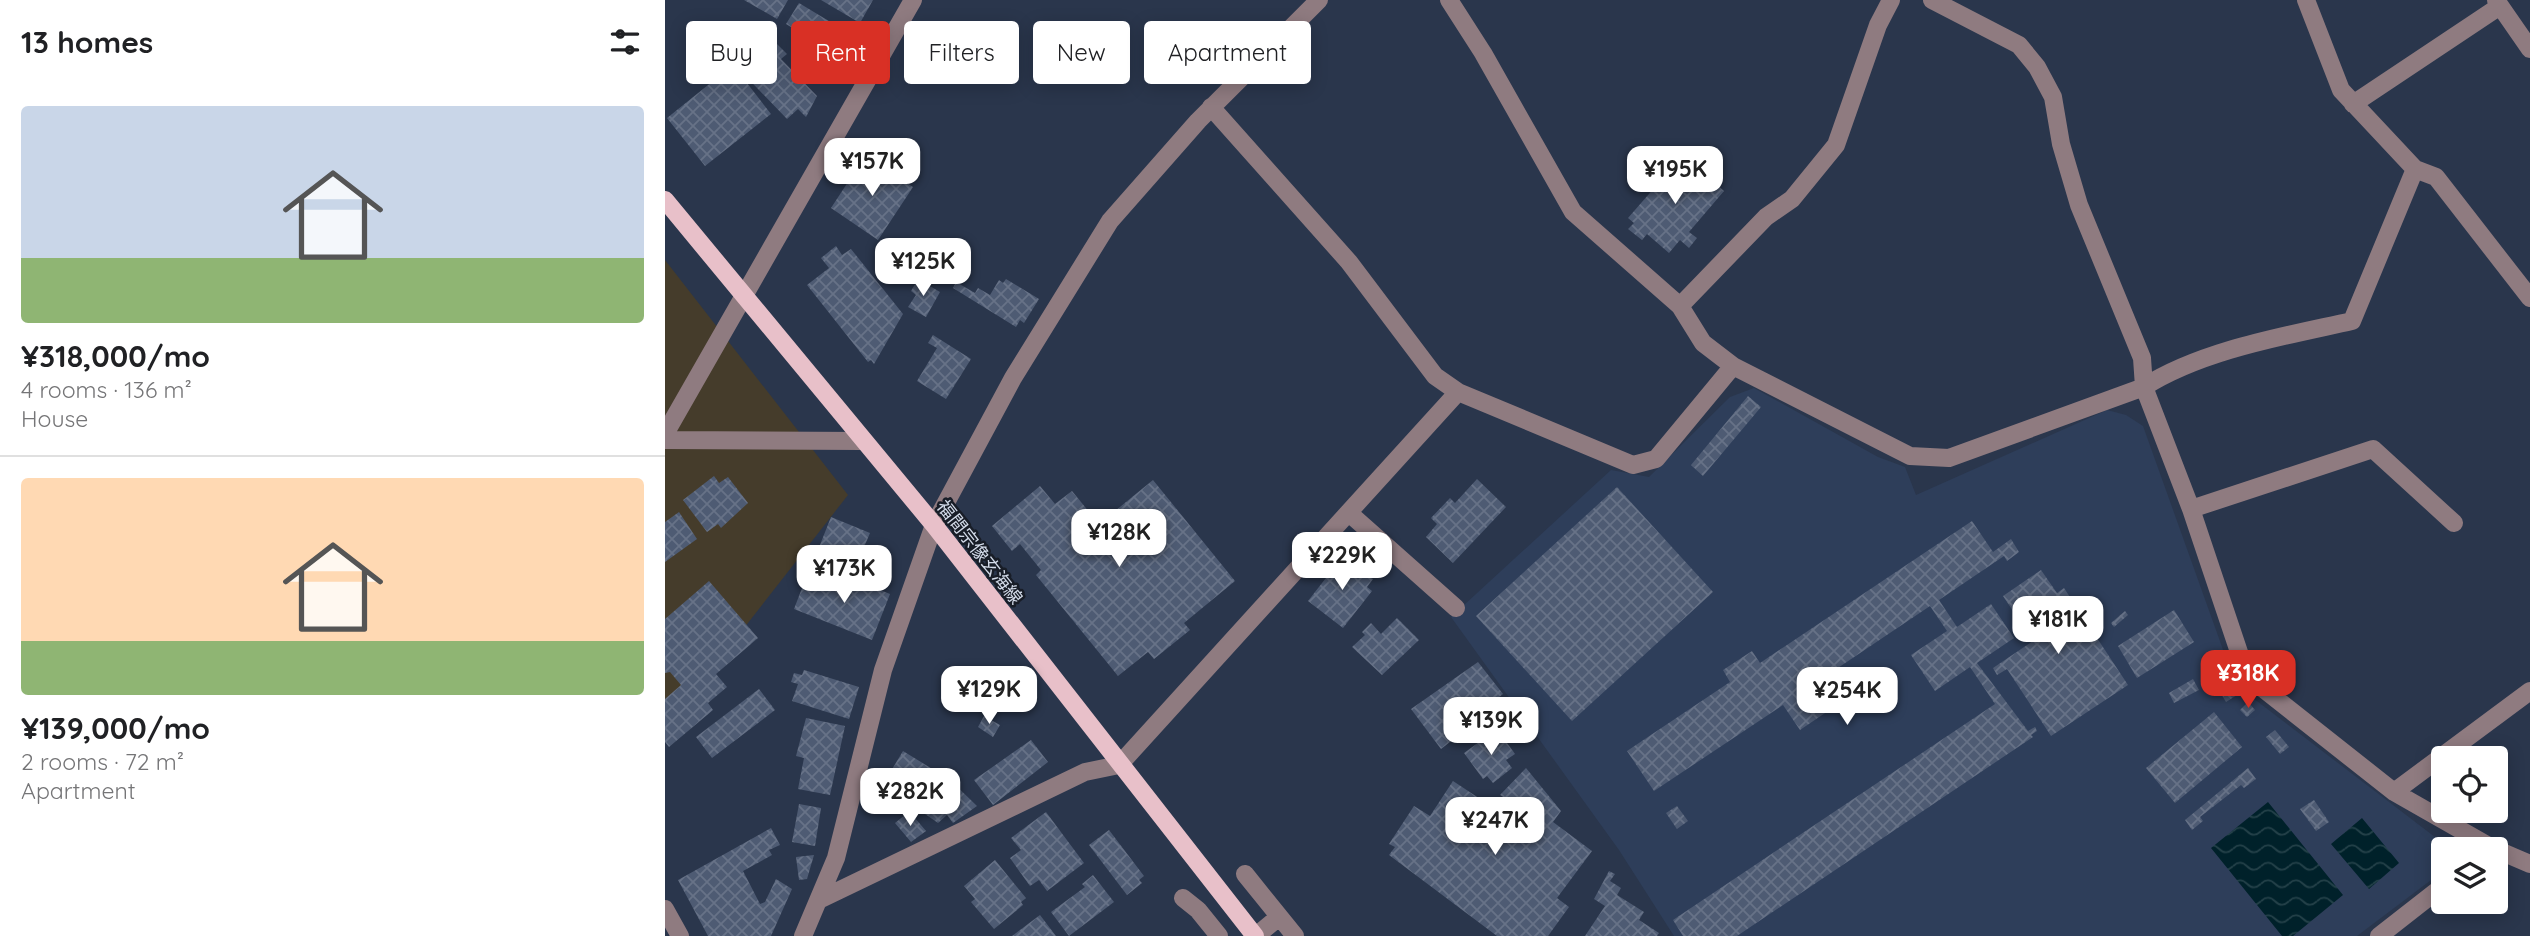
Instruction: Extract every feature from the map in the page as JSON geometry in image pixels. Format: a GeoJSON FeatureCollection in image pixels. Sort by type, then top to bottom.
{"type":"FeatureCollection","features":[{"type":"Feature","properties":{"kind":"main road","name":"福間宗像玄海線"},"geometry":{"type":"LineString","coordinates":[[665,200],[934,525],[1255,936]]}},
{"type":"Feature","properties":{"kind":"street"},"geometry":{"type":"LineString","coordinates":[[665,434],[745,299],[913,0]]}},
{"type":"Feature","properties":{"kind":"street"},"geometry":{"type":"LineString","coordinates":[[803,936],[836,858],[883,670],[934,525],[1013,378],[1109,221],[1211,107],[1319,0]]}},
{"type":"Feature","properties":{"kind":"street"},"geometry":{"type":"LineString","coordinates":[[1449,0],[1483,53],[1573,212],[1680,306],[1703,343],[1733,366],[1910,456],[1949,458],[2144,387],[2164,375],[2261,342],[2352,321],[2415,169]]}},
{"type":"Feature","properties":{"kind":"street"},"geometry":{"type":"LineString","coordinates":[[1680,306],[1766,217],[1792,199],[1836,145],[1878,25],[1891,0]]}},
{"type":"Feature","properties":{"kind":"street"},"geometry":{"type":"LineString","coordinates":[[1932,0],[2019,45],[2037,66],[2053,97],[2061,144],[2079,205],[2141,358],[2144,387],[2191,509],[2247,676],[2394,792],[2472,837]]}},
{"type":"Feature","properties":{"kind":"street"},"geometry":{"type":"LineString","coordinates":[[2306,0],[2341,90],[2415,169],[2436,177],[2530,298]]}},
{"type":"Feature","properties":{"kind":"street"},"geometry":{"type":"LineString","coordinates":[[2353,104],[2498,3],[2530,49]]}},
{"type":"Feature","properties":{"kind":"street"},"geometry":{"type":"LineString","coordinates":[[1211,107],[1349,262],[1435,376],[1458,392],[1633,465],[1657,460],[1733,366]]}},
{"type":"Feature","properties":{"kind":"street"},"geometry":{"type":"LineString","coordinates":[[820,900],[1085,772],[1119,765],[1458,392]]}},
{"type":"Feature","properties":{"kind":"street"},"geometry":{"type":"LineString","coordinates":[[665,440],[862,441]]}},
{"type":"Feature","properties":{"kind":"street"},"geometry":{"type":"LineString","coordinates":[[2191,509],[2373,449],[2454,523]]}},
{"type":"Feature","properties":{"kind":"street"},"geometry":{"type":"LineString","coordinates":[[1349,513],[1456,608]]}},
{"type":"Feature","properties":{"kind":"street"},"geometry":{"type":"LineString","coordinates":[[2394,792],[2530,691]]}},
{"type":"Feature","properties":{"kind":"street"},"geometry":{"type":"LineString","coordinates":[[2508,855],[2529,863]]}},
{"type":"Feature","properties":{"kind":"street"},"geometry":{"type":"LineString","coordinates":[[1245,874],[1294,936]]}},
{"type":"Feature","properties":{"kind":"street"},"geometry":{"type":"LineString","coordinates":[[2379,936],[2431,895]]}},
{"type":"Feature","properties":{"kind":"street"},"geometry":{"type":"LineString","coordinates":[[1183,898],[1198,910],[1219,936]]}},
{"type":"Feature","properties":{"kind":"street"},"geometry":{"type":"LineString","coordinates":[[665,909],[680,936]]}},
{"type":"Feature","properties":{"kind":"street"},"geometry":{"type":"LineString","coordinates":[[1255,936],[1279,917]]}},
{"type":"Feature","properties":{"kind":"shaded area"},"geometry":{"type":"Polygon","coordinates":[[[665,260],[848,495],[665,729],[665,260]]]}},
{"type":"Feature","properties":{"kind":"shaded area"},"geometry":{"type":"Polygon","coordinates":[[[1754,388],[1878,457],[1905,467],[1916,495],[2107,410],[2126,415],[2143,426],[2231,672],[2245,692],[2435,837],[2431,837],[2431,880],[2357,936],[1674,936],[1619,850],[1451,617],[1611,470],[1649,477],[1730,397],[1754,388]]]}},
{"type":"Feature","properties":{"kind":"water"},"geometry":{"type":"Polygon","coordinates":[[[2268,802],[2343,895],[2293,936],[2282,936],[2211,848],[2268,802]]]}},
{"type":"Feature","properties":{"kind":"water"},"geometry":{"type":"Polygon","coordinates":[[[2362,818],[2399,863],[2369,889],[2331,844],[2362,818]]]}},
{"type":"Feature","properties":{"kind":"building"},"geometry":{"type":"Polygon","coordinates":[[[744,0],[788,0],[777,19],[744,0]]]}},
{"type":"Feature","properties":{"kind":"building"},"geometry":{"type":"Polygon","coordinates":[[[821,0],[873,0],[861,21],[821,0]]]}},
{"type":"Feature","properties":{"kind":"building"},"geometry":{"type":"Polygon","coordinates":[[[799,3],[829,21],[791,21],[791,27],[786,24],[799,3]]]}},
{"type":"Feature","properties":{"kind":"building"},"geometry":{"type":"Polygon","coordinates":[[[777,44],[787,54],[781,59],[791,69],[791,84],[805,84],[817,96],[806,117],[798,109],[787,119],[753,84],[777,84],[777,44]]]}},
{"type":"Feature","properties":{"kind":"building"},"geometry":{"type":"Polygon","coordinates":[[[709,84],[748,84],[771,114],[705,166],[667,118],[709,84]]]}},
{"type":"Feature","properties":{"kind":"building"},"geometry":{"type":"Polygon","coordinates":[[[1683,155],[1724,191],[1689,232],[1697,238],[1689,248],[1680,240],[1669,253],[1647,234],[1642,240],[1628,229],[1634,223],[1628,218],[1683,155]]]}},
{"type":"Feature","properties":{"kind":"building"},"geometry":{"type":"Polygon","coordinates":[[[865,156],[913,187],[878,240],[831,208],[865,156]]]}},
{"type":"Feature","properties":{"kind":"building"},"geometry":{"type":"Polygon","coordinates":[[[836,246],[842,255],[851,249],[903,314],[874,364],[871,360],[868,362],[807,285],[829,268],[821,258],[836,246]]]}},
{"type":"Feature","properties":{"kind":"building"},"geometry":{"type":"Polygon","coordinates":[[[918,279],[940,292],[926,317],[908,307],[916,295],[911,291],[918,279]]]}},
{"type":"Feature","properties":{"kind":"building"},"geometry":{"type":"Polygon","coordinates":[[[1006,279],[1039,299],[1024,323],[1020,320],[1016,327],[953,288],[956,282],[975,293],[978,288],[990,295],[999,280],[1003,283],[1006,279]]]}},
{"type":"Feature","properties":{"kind":"building"},"geometry":{"type":"Polygon","coordinates":[[[933,335],[971,359],[946,399],[917,381],[937,348],[928,343],[933,335]]]}},
{"type":"Feature","properties":{"kind":"building"},"geometry":{"type":"Polygon","coordinates":[[[1748,396],[1761,407],[1703,476],[1691,465],[1748,396]]]}},
{"type":"Feature","properties":{"kind":"building"},"geometry":{"type":"Polygon","coordinates":[[[714,476],[719,483],[728,477],[748,503],[721,528],[718,524],[707,532],[683,500],[714,476]]]}},
{"type":"Feature","properties":{"kind":"building"},"geometry":{"type":"Polygon","coordinates":[[[1477,479],[1506,507],[1453,563],[1426,537],[1437,524],[1431,518],[1450,498],[1455,503],[1477,479]]]}},
{"type":"Feature","properties":{"kind":"building"},"geometry":{"type":"Polygon","coordinates":[[[1153,480],[1235,581],[1184,623],[1190,630],[1154,659],[1148,652],[1118,676],[1036,575],[1041,570],[1020,544],[1012,551],[992,526],[1040,486],[1055,504],[1072,491],[1099,524],[1153,480]]]}},
{"type":"Feature","properties":{"kind":"building"},"geometry":{"type":"Polygon","coordinates":[[[1617,487],[1713,592],[1572,721],[1476,616],[1617,487]]]}},
{"type":"Feature","properties":{"kind":"building"},"geometry":{"type":"Polygon","coordinates":[[[679,512],[697,539],[665,562],[665,522],[679,512]]]}},
{"type":"Feature","properties":{"kind":"building"},"geometry":{"type":"Polygon","coordinates":[[[831,517],[870,533],[856,566],[831,556],[829,560],[816,555],[831,517]]]}},
{"type":"Feature","properties":{"kind":"building"},"geometry":{"type":"Polygon","coordinates":[[[1972,521],[1993,552],[2011,539],[2019,552],[2007,561],[2004,556],[1939,600],[1957,627],[1991,604],[2014,638],[1977,663],[2028,731],[2035,727],[2037,731],[2031,735],[2033,737],[1737,936],[1683,936],[1673,920],[1995,704],[1970,667],[1935,691],[1911,655],[1947,631],[1930,606],[1814,684],[1831,709],[1800,730],[1783,705],[1654,791],[1627,751],[1730,682],[1723,670],[1752,651],[1760,663],[1972,521]]]}},
{"type":"Feature","properties":{"kind":"building"},"geometry":{"type":"Polygon","coordinates":[[[1343,556],[1373,579],[1367,587],[1372,591],[1343,628],[1308,601],[1343,556]]]}},
{"type":"Feature","properties":{"kind":"building"},"geometry":{"type":"Polygon","coordinates":[[[2041,570],[2057,593],[2064,588],[2128,685],[2051,736],[2007,669],[1997,675],[1993,668],[2033,641],[2003,596],[2041,570]]]}},
{"type":"Feature","properties":{"kind":"building"},"geometry":{"type":"Polygon","coordinates":[[[807,575],[846,591],[851,578],[890,594],[872,640],[794,609],[807,575]]]}},
{"type":"Feature","properties":{"kind":"building"},"geometry":{"type":"Polygon","coordinates":[[[709,581],[758,638],[716,674],[727,687],[708,703],[713,710],[669,747],[665,742],[665,699],[681,685],[670,672],[665,673],[665,619],[709,581]]]}},
{"type":"Feature","properties":{"kind":"building"},"geometry":{"type":"Polygon","coordinates":[[[2174,610],[2194,642],[2137,678],[2118,646],[2174,610]]]}},
{"type":"Feature","properties":{"kind":"building"},"geometry":{"type":"Polygon","coordinates":[[[2125,611],[2128,615],[2114,627],[2111,623],[2125,611]]]}},
{"type":"Feature","properties":{"kind":"building"},"geometry":{"type":"Polygon","coordinates":[[[1397,618],[1419,640],[1382,675],[1352,647],[1365,635],[1362,632],[1371,623],[1381,634],[1397,618]]]}},
{"type":"Feature","properties":{"kind":"building"},"geometry":{"type":"Polygon","coordinates":[[[1478,662],[1503,694],[1474,717],[1477,721],[1441,749],[1411,709],[1478,662]]]}},
{"type":"Feature","properties":{"kind":"building"},"geometry":{"type":"Polygon","coordinates":[[[804,670],[859,687],[849,719],[792,701],[798,684],[791,682],[794,673],[802,675],[804,670]]]}},
{"type":"Feature","properties":{"kind":"building"},"geometry":{"type":"Polygon","coordinates":[[[2193,679],[2199,690],[2174,703],[2169,693],[2193,679]]]}},
{"type":"Feature","properties":{"kind":"building"},"geometry":{"type":"Polygon","coordinates":[[[2231,685],[2237,695],[2226,702],[2220,692],[2231,685]]]}},
{"type":"Feature","properties":{"kind":"building"},"geometry":{"type":"Polygon","coordinates":[[[759,689],[775,710],[712,758],[696,737],[759,689]]]}},
{"type":"Feature","properties":{"kind":"building"},"geometry":{"type":"Polygon","coordinates":[[[2248,702],[2255,710],[2247,717],[2240,710],[2248,702]]]}},
{"type":"Feature","properties":{"kind":"building"},"geometry":{"type":"Polygon","coordinates":[[[2214,712],[2242,747],[2175,803],[2146,768],[2214,712]]]}},
{"type":"Feature","properties":{"kind":"building"},"geometry":{"type":"Polygon","coordinates":[[[984,716],[1000,725],[993,737],[978,727],[984,716]]]}},
{"type":"Feature","properties":{"kind":"building"},"geometry":{"type":"Polygon","coordinates":[[[806,718],[845,726],[830,795],[798,789],[804,758],[796,756],[806,718]]]}},
{"type":"Feature","properties":{"kind":"building"},"geometry":{"type":"Polygon","coordinates":[[[1497,729],[1515,754],[1506,760],[1512,768],[1493,783],[1487,776],[1483,779],[1464,753],[1497,729]]]}},
{"type":"Feature","properties":{"kind":"building"},"geometry":{"type":"Polygon","coordinates":[[[2275,730],[2289,747],[2280,754],[2266,737],[2275,730]]]}},
{"type":"Feature","properties":{"kind":"building"},"geometry":{"type":"Polygon","coordinates":[[[1031,740],[1048,762],[993,805],[974,780],[1031,740]]]}},
{"type":"Feature","properties":{"kind":"building"},"geometry":{"type":"Polygon","coordinates":[[[903,751],[934,770],[918,795],[913,792],[906,803],[876,784],[883,773],[888,776],[903,751]]]}},
{"type":"Feature","properties":{"kind":"building"},"geometry":{"type":"Polygon","coordinates":[[[1526,768],[1561,811],[1553,822],[1592,851],[1557,898],[1569,907],[1548,936],[1497,936],[1389,855],[1395,847],[1389,844],[1414,806],[1430,816],[1453,781],[1503,814],[1511,802],[1500,795],[1526,768]]]}},
{"type":"Feature","properties":{"kind":"building"},"geometry":{"type":"Polygon","coordinates":[[[2248,768],[2256,779],[2244,788],[2241,785],[2200,817],[2203,821],[2192,830],[2185,820],[2248,768]]]}},
{"type":"Feature","properties":{"kind":"building"},"geometry":{"type":"Polygon","coordinates":[[[944,774],[977,806],[953,823],[947,815],[938,823],[925,814],[932,808],[926,800],[944,774]]]}},
{"type":"Feature","properties":{"kind":"building"},"geometry":{"type":"Polygon","coordinates":[[[2314,800],[2329,822],[2316,831],[2300,809],[2314,800]]]}},
{"type":"Feature","properties":{"kind":"building"},"geometry":{"type":"Polygon","coordinates":[[[799,804],[821,808],[815,846],[792,842],[799,804]]]}},
{"type":"Feature","properties":{"kind":"building"},"geometry":{"type":"Polygon","coordinates":[[[1677,806],[1688,821],[1677,829],[1666,813],[1677,806]]]}},
{"type":"Feature","properties":{"kind":"building"},"geometry":{"type":"Polygon","coordinates":[[[1046,812],[1084,863],[1047,891],[1039,880],[1030,886],[1010,858],[1021,850],[1011,838],[1046,812]]]}},
{"type":"Feature","properties":{"kind":"building"},"geometry":{"type":"Polygon","coordinates":[[[906,814],[911,821],[915,818],[926,831],[911,842],[895,823],[906,814]]]}},
{"type":"Feature","properties":{"kind":"building"},"geometry":{"type":"Polygon","coordinates":[[[771,828],[780,845],[769,850],[772,855],[743,871],[760,904],[765,902],[776,879],[792,889],[771,936],[708,936],[678,880],[771,828]]]}},
{"type":"Feature","properties":{"kind":"building"},"geometry":{"type":"Polygon","coordinates":[[[1109,830],[1144,876],[1139,880],[1142,883],[1127,895],[1089,845],[1109,830]]]}},
{"type":"Feature","properties":{"kind":"building"},"geometry":{"type":"Polygon","coordinates":[[[814,855],[807,879],[799,880],[796,857],[814,855]]]}},
{"type":"Feature","properties":{"kind":"building"},"geometry":{"type":"Polygon","coordinates":[[[995,860],[1026,898],[1021,902],[1023,905],[994,929],[971,902],[975,899],[964,886],[995,860]]]}},
{"type":"Feature","properties":{"kind":"building"},"geometry":{"type":"Polygon","coordinates":[[[1609,871],[1615,874],[1610,881],[1621,888],[1617,895],[1644,912],[1639,920],[1659,933],[1657,936],[1585,936],[1605,906],[1594,899],[1609,871]]]}},
{"type":"Feature","properties":{"kind":"building"},"geometry":{"type":"Polygon","coordinates":[[[1093,875],[1114,902],[1069,936],[1051,912],[1085,887],[1082,884],[1093,875]]]}},
{"type":"Feature","properties":{"kind":"building"},"geometry":{"type":"Polygon","coordinates":[[[1040,915],[1056,936],[1012,936],[1040,915]]]}}]}
